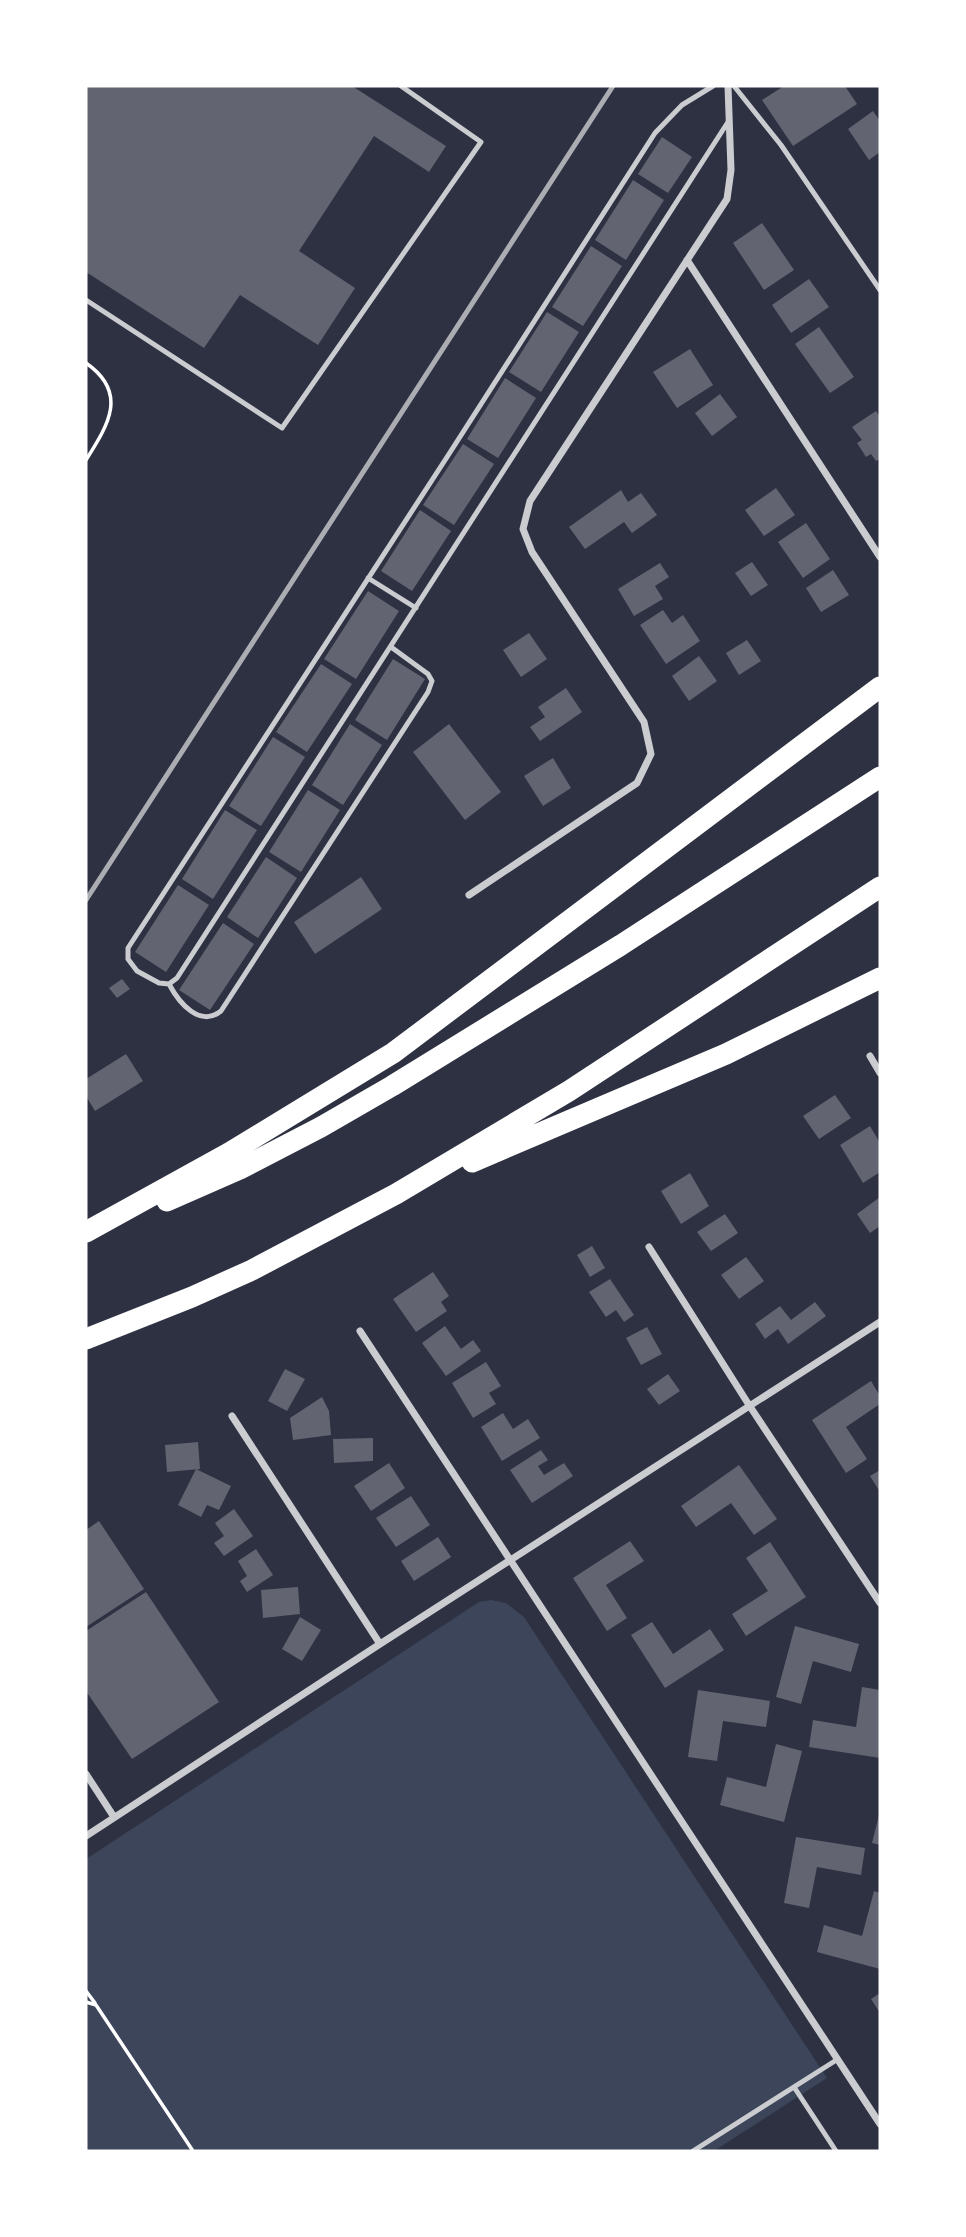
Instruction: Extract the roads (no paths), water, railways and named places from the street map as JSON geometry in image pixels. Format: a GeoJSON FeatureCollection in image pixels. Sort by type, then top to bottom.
{"type":"FeatureCollection","features":[{"type":"Feature","properties":{"kind":"highway"},"geometry":{"type":"LineString","coordinates":[[86,1234],[229,1153],[393,1053],[880,687]]}},
{"type":"Feature","properties":{"kind":"highway"},"geometry":{"type":"LineString","coordinates":[[86,1234],[240,1169],[333,1120],[621,946],[880,777]]}},
{"type":"Feature","properties":{"kind":"highway"},"geometry":{"type":"LineString","coordinates":[[86,1339],[252,1270],[396,1194],[569,1091],[880,887]]}},
{"type":"Feature","properties":{"kind":"highway"},"geometry":{"type":"LineString","coordinates":[[396,1194],[726,1054],[880,978]]}},
{"type":"Feature","properties":{"kind":"street"},"geometry":{"type":"LineString","coordinates":[[469,895],[637,783],[651,754],[644,722],[532,552],[523,529],[530,501],[727,198],[731,170],[728,86]]}},
{"type":"Feature","properties":{"kind":"street"},"geometry":{"type":"LineString","coordinates":[[687,260],[880,556]]}},
{"type":"Feature","properties":{"kind":"street"},"geometry":{"type":"LineString","coordinates":[[870,1056],[880,1073]]}},
{"type":"Feature","properties":{"kind":"street"},"geometry":{"type":"LineString","coordinates":[[649,1247],[749,1405],[880,1603]]}},
{"type":"Feature","properties":{"kind":"street"},"geometry":{"type":"LineString","coordinates":[[86,1836],[880,1322]]}},
{"type":"Feature","properties":{"kind":"street"},"geometry":{"type":"LineString","coordinates":[[360,1331],[880,2124]]}},
{"type":"Feature","properties":{"kind":"street"},"geometry":{"type":"LineString","coordinates":[[232,1416],[380,1644]]}},
{"type":"Feature","properties":{"kind":"street"},"geometry":{"type":"LineString","coordinates":[[86,1774],[114,1817]]}},
{"type":"Feature","properties":{"kind":"lane"},"geometry":{"type":"LineString","coordinates":[[86,300],[282,428],[481,142],[401,86]]}},
{"type":"Feature","properties":{"kind":"lane"},"geometry":{"type":"LineString","coordinates":[[713,86],[682,105],[655,133],[128,948],[128,959],[137,971],[159,984],[169,984],[177,978],[729,121]]}},
{"type":"Feature","properties":{"kind":"lane"},"geometry":{"type":"LineString","coordinates":[[734,86],[781,145],[880,290]]}},
{"type":"Feature","properties":{"kind":"lane"},"geometry":{"type":"LineString","coordinates":[[368,578],[416,608]]}},
{"type":"Feature","properties":{"kind":"lane"},"geometry":{"type":"LineString","coordinates":[[169,984],[175,995],[196,1014],[213,1018],[221,1011],[428,692],[432,681],[428,674],[391,647]]}},
{"type":"Feature","properties":{"kind":"lane"},"geometry":{"type":"LineString","coordinates":[[694,2151],[838,2059]]}},
{"type":"Feature","properties":{"kind":"lane"},"geometry":{"type":"LineString","coordinates":[[794,2087],[836,2151]]}},
{"type":"Feature","properties":{"kind":"railway"},"geometry":{"type":"LineString","coordinates":[[86,900],[613,86]]}}]}
